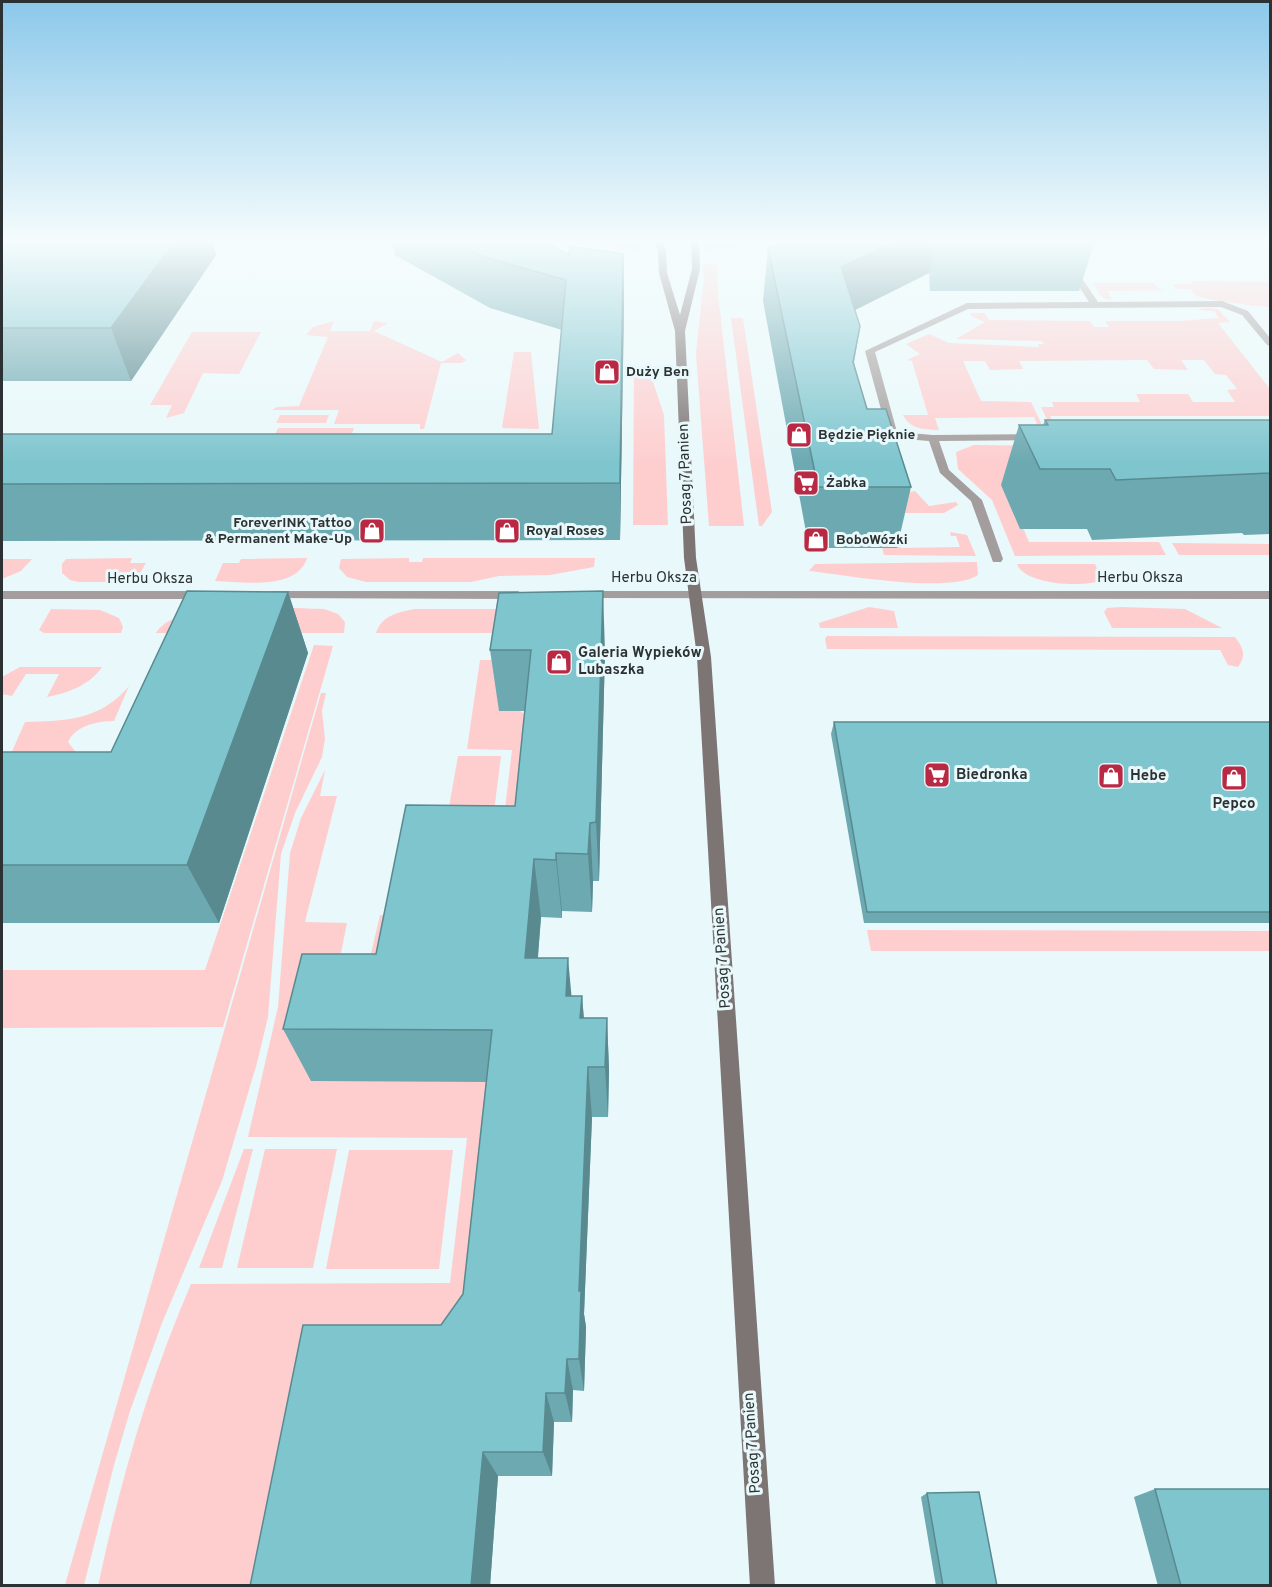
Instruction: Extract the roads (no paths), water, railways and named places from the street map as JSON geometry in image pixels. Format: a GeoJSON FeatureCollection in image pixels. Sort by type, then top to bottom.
{"type":"FeatureCollection","features":[{"type":"Feature","properties":{"kind":"street","name":"Posag 7 Panien"},"geometry":{"type":"LineString","coordinates":[[675,315],[680,332],[688,542],[704,657],[763,1586]]}},
{"type":"Feature","properties":{"kind":"street","name":"Posag 7 Panien"},"geometry":{"type":"LineString","coordinates":[[680,332],[684,315]]}},
{"type":"Feature","properties":{"kind":"street"},"geometry":{"type":"LineString","coordinates":[[947,315],[870,351],[893,435],[933,438],[1046,437]]}},
{"type":"Feature","properties":{"kind":"street"},"geometry":{"type":"LineString","coordinates":[[1247,315],[1270,343]]}},
{"type":"Feature","properties":{"kind":"street"},"geometry":{"type":"LineString","coordinates":[[1253,322],[1270,322]]}},
{"type":"Feature","properties":{"kind":"street"},"geometry":{"type":"LineString","coordinates":[[933,438],[944,471],[976,500],[997,559]]}},
{"type":"Feature","properties":{"kind":"street","name":"Herbu Oksza"},"geometry":{"type":"LineString","coordinates":[[2,595],[223,595]]}},
{"type":"Feature","properties":{"kind":"street"},"geometry":{"type":"LineString","coordinates":[[256,595],[528,595]]}},
{"type":"Feature","properties":{"kind":"street","name":"Herbu Oksza"},"geometry":{"type":"LineString","coordinates":[[573,595],[1270,595]]}},
{"type":"Feature","properties":{"kind":"place","name":"Duży Ben"},"geometry":{"type":"Point","coordinates":[607,372]}},
{"type":"Feature","properties":{"kind":"place","name":"Będzie Pięknie"},"geometry":{"type":"Point","coordinates":[799,435]}},
{"type":"Feature","properties":{"kind":"place","name":"Żabka"},"geometry":{"type":"Point","coordinates":[806,483]}},
{"type":"Feature","properties":{"kind":"place","name":"ForeverINK Tattoo & Permanent Make-Up"},"geometry":{"type":"Point","coordinates":[372,531]}},
{"type":"Feature","properties":{"kind":"place","name":"Royal Roses"},"geometry":{"type":"Point","coordinates":[507,531]}},
{"type":"Feature","properties":{"kind":"place","name":"BoboWózki"},"geometry":{"type":"Point","coordinates":[816,540]}},
{"type":"Feature","properties":{"kind":"place","name":"Galeria Wypieków Lubaszka"},"geometry":{"type":"Point","coordinates":[559,662]}},
{"type":"Feature","properties":{"kind":"place","name":"Biedronka"},"geometry":{"type":"Point","coordinates":[937,775]}},
{"type":"Feature","properties":{"kind":"place","name":"Hebe"},"geometry":{"type":"Point","coordinates":[1111,776]}},
{"type":"Feature","properties":{"kind":"place","name":"Pepco"},"geometry":{"type":"Point","coordinates":[1234,778]}}]}
